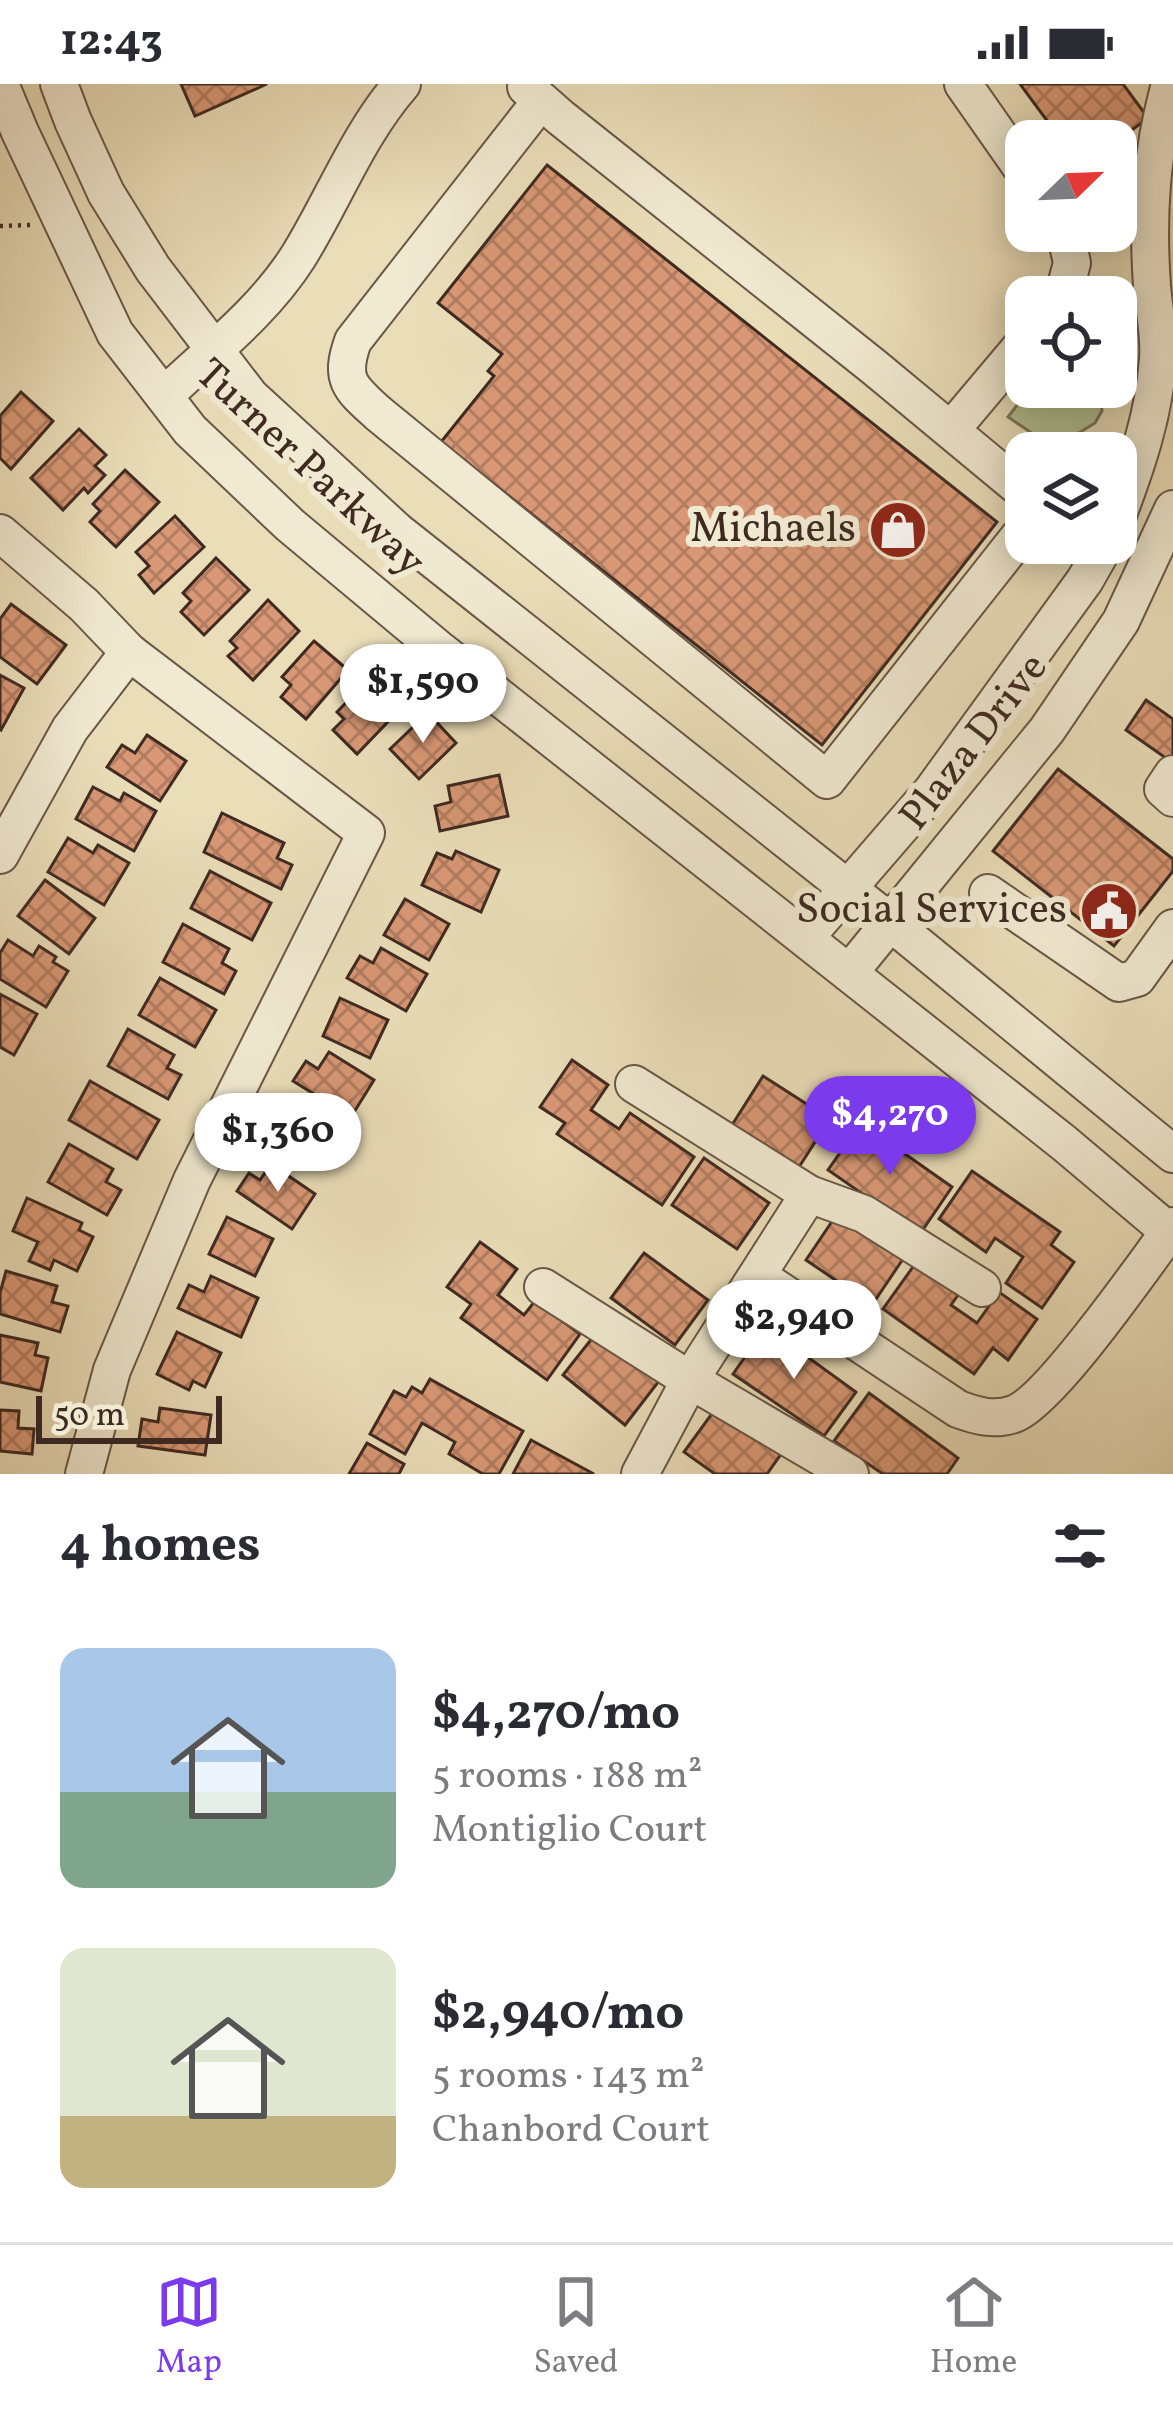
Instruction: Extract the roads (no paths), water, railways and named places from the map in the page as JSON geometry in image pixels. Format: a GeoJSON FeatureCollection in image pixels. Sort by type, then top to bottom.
{"type":"FeatureCollection","features":[{"type":"Feature","properties":{"kind":"street","name":"Turner Parkway"},"geometry":{"type":"LineString","coordinates":[[0,84],[10,134],[115,333],[190,430],[290,525],[441,650],[1172,1231]]}},
{"type":"Feature","properties":{"kind":"street"},"geometry":{"type":"LineString","coordinates":[[10,134],[37,95],[33,84]]}},
{"type":"Feature","properties":{"kind":"street","name":"Turner Parkway"},"geometry":{"type":"LineString","coordinates":[[59,84],[106,193],[152,268],[250,396],[397,531],[848,888],[1173,1154]]}},
{"type":"Feature","properties":{"kind":"street"},"geometry":{"type":"LineString","coordinates":[[164,396],[248,320],[295,262],[361,144],[402,84]]}},
{"type":"Feature","properties":{"kind":"street"},"geometry":{"type":"LineString","coordinates":[[963,84],[1005,144]]}},
{"type":"Feature","properties":{"kind":"street"},"geometry":{"type":"LineString","coordinates":[[1137,465],[1159,353],[1149,186],[1170,84]]}},
{"type":"Feature","properties":{"kind":"street"},"geometry":{"type":"LineString","coordinates":[[1005,475],[532,93],[353,341],[344,365],[351,389],[379,414],[826,780],[1005,554]]}},
{"type":"Feature","properties":{"kind":"street"},"geometry":{"type":"LineString","coordinates":[[951,430],[1005,366]]}},
{"type":"Feature","properties":{"kind":"street","name":"Plaza Drive"},"geometry":{"type":"LineString","coordinates":[[849,973],[1047,730],[1162,558],[1173,509]]}},
{"type":"Feature","properties":{"kind":"street"},"geometry":{"type":"LineString","coordinates":[[0,532],[84,605],[129,652],[366,833],[192,1180],[112,1370],[84,1474]]}},
{"type":"Feature","properties":{"kind":"street","name":"Plaza Drive"},"geometry":{"type":"LineString","coordinates":[[805,938],[932,791],[1094,564]]}},
{"type":"Feature","properties":{"kind":"street"},"geometry":{"type":"LineString","coordinates":[[0,855],[70,729],[129,652]]}},
{"type":"Feature","properties":{"kind":"street"},"geometry":{"type":"LineString","coordinates":[[1173,774],[1163,789],[1173,798]]}},
{"type":"Feature","properties":{"kind":"street"},"geometry":{"type":"LineString","coordinates":[[988,893],[1119,983],[1137,977],[1173,928]]}},
{"type":"Feature","properties":{"kind":"street"},"geometry":{"type":"LineString","coordinates":[[634,1084],[809,1194],[864,1214],[982,1288]]}},
{"type":"Feature","properties":{"kind":"street"},"geometry":{"type":"LineString","coordinates":[[640,1474],[690,1380],[809,1194]]}},
{"type":"Feature","properties":{"kind":"street"},"geometry":{"type":"LineString","coordinates":[[758,1276],[958,1409],[1001,1418],[1020,1412],[1049,1388],[1172,1231]]}},
{"type":"Feature","properties":{"kind":"street"},"geometry":{"type":"LineString","coordinates":[[543,1287],[850,1474]]}},
{"type":"Feature","properties":{"kind":"place","name":"Michaels"},"geometry":{"type":"Point","coordinates":[898,530]}},
{"type":"Feature","properties":{"kind":"place","name":"Social Services"},"geometry":{"type":"Point","coordinates":[1109,911]}}]}
